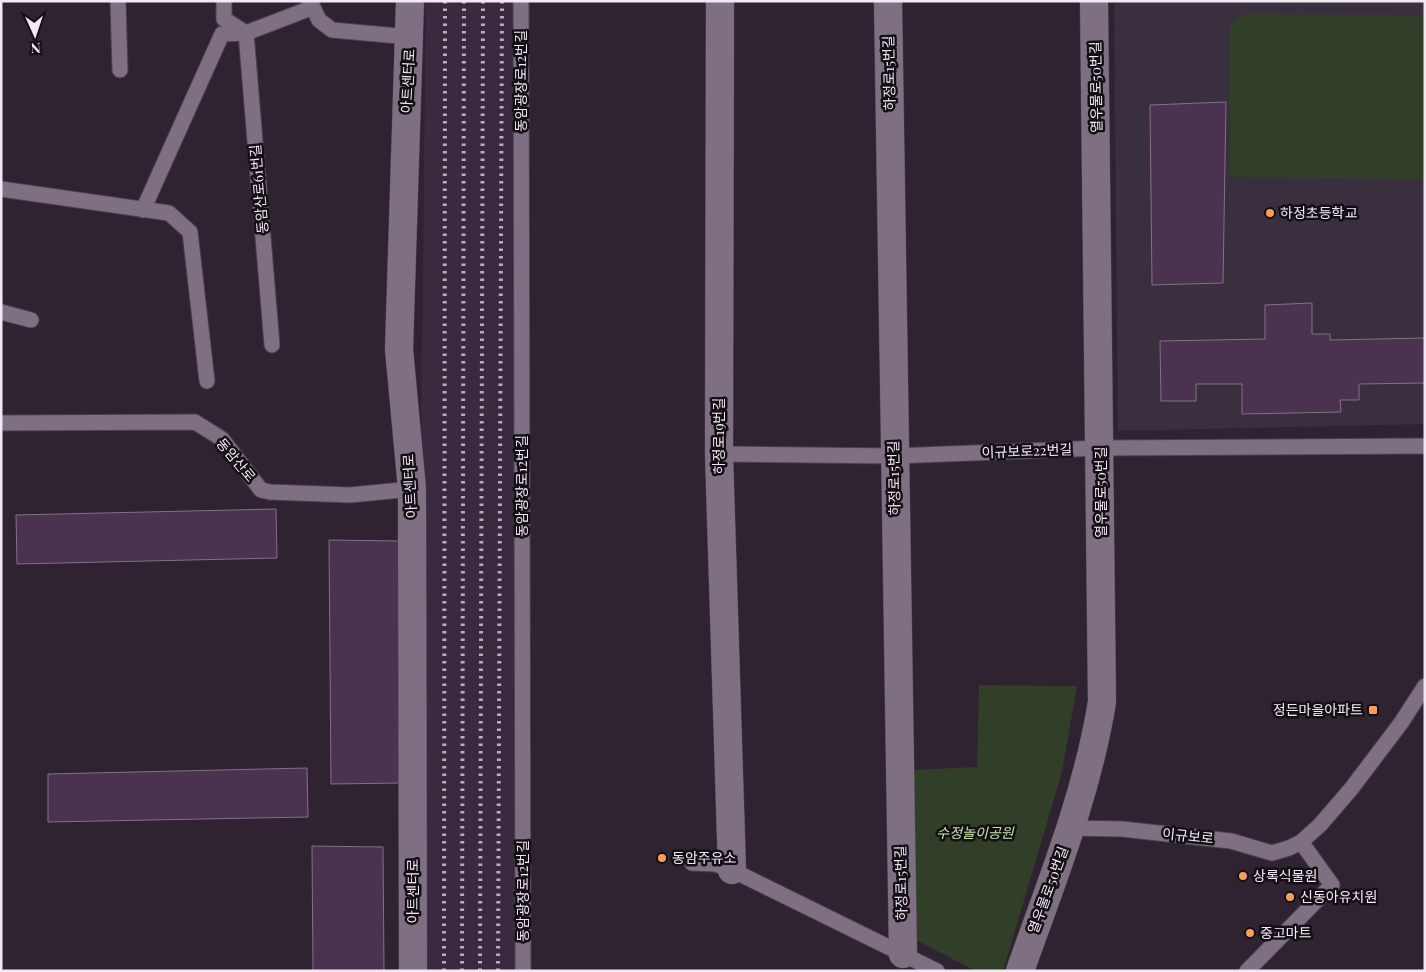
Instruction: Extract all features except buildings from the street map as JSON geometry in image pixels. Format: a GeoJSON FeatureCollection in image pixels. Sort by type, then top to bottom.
{"type":"FeatureCollection","features":[{"type":"Feature","properties":{"kind":"street","name":"아트센터로"},"geometry":{"type":"LineString","coordinates":[[410,1],[399,349],[412,489],[413,971]]}},
{"type":"Feature","properties":{"kind":"street","name":"하정로19번길"},"geometry":{"type":"LineString","coordinates":[[720,1],[719,454],[732,870]]}},
{"type":"Feature","properties":{"kind":"street","name":"하정로15번길"},"geometry":{"type":"LineString","coordinates":[[888,1],[902,954]]}},
{"type":"Feature","properties":{"kind":"street","name":"열우물로50번길"},"geometry":{"type":"LineString","coordinates":[[1020,971],[1070,828],[1097,733],[1102,702],[1094,1]]}},
{"type":"Feature","properties":{"kind":"lane"},"geometry":{"type":"LineString","coordinates":[[118,1],[120,70]]}},
{"type":"Feature","properties":{"kind":"lane"},"geometry":{"type":"LineString","coordinates":[[224,1],[224,20],[246,33]]}},
{"type":"Feature","properties":{"kind":"lane","name":"동암광장로12번길"},"geometry":{"type":"LineString","coordinates":[[521,1],[523,971]]}},
{"type":"Feature","properties":{"kind":"lane"},"geometry":{"type":"LineString","coordinates":[[143,210],[222,34],[246,33],[310,4],[318,20],[332,30],[410,37]]}},
{"type":"Feature","properties":{"kind":"lane","name":"동암산로61번길"},"geometry":{"type":"LineString","coordinates":[[246,33],[272,345]]}},
{"type":"Feature","properties":{"kind":"lane"},"geometry":{"type":"LineString","coordinates":[[1,188],[169,213],[190,232],[207,381]]}},
{"type":"Feature","properties":{"kind":"lane"},"geometry":{"type":"LineString","coordinates":[[1,312],[32,320]]}},
{"type":"Feature","properties":{"kind":"lane","name":"동암산로"},"geometry":{"type":"LineString","coordinates":[[1,423],[195,422],[222,439],[261,490],[270,492],[350,494],[412,489]]}},
{"type":"Feature","properties":{"kind":"lane","name":"이규보로22번길"},"geometry":{"type":"LineString","coordinates":[[719,454],[894,456],[1100,448],[1425,446]]}},
{"type":"Feature","properties":{"kind":"lane","name":"이규보로"},"geometry":{"type":"LineString","coordinates":[[1070,828],[1122,829],[1231,841],[1272,853],[1302,842],[1320,825],[1351,789],[1402,723],[1425,686]]}},
{"type":"Feature","properties":{"kind":"lane"},"geometry":{"type":"LineString","coordinates":[[1247,971],[1332,885],[1302,842]]}},
{"type":"Feature","properties":{"kind":"lane"},"geometry":{"type":"LineString","coordinates":[[692,863],[715,864],[732,870],[937,971]]}},
{"type":"Feature","properties":{"kind":"shaded area"},"geometry":{"type":"Polygon","coordinates":[[[426,1],[517,1],[518,971],[424,971],[421,449],[426,1]]]}},
{"type":"Feature","properties":{"kind":"shaded area","name":"하정초등학교"},"geometry":{"type":"Polygon","coordinates":[[[1114,1],[1425,1],[1425,424],[1118,431],[1114,1]]]}},
{"type":"Feature","properties":{"kind":"green space"},"geometry":{"type":"Polygon","coordinates":[[[1243,14],[1425,15],[1425,179],[1229,177],[1230,24],[1243,14]]]}},
{"type":"Feature","properties":{"kind":"green space","name":"수정놀이공원"},"geometry":{"type":"Polygon","coordinates":[[[979,685],[1077,686],[1062,772],[1003,971],[976,971],[910,937],[909,770],[977,767],[979,685]]]}},
{"type":"Feature","properties":{"kind":"railway"},"geometry":{"type":"LineString","coordinates":[[444,971],[445,1]]}},
{"type":"Feature","properties":{"kind":"railway"},"geometry":{"type":"LineString","coordinates":[[462,971],[464,1]]}},
{"type":"Feature","properties":{"kind":"railway"},"geometry":{"type":"LineString","coordinates":[[480,971],[483,1]]}},
{"type":"Feature","properties":{"kind":"railway"},"geometry":{"type":"LineString","coordinates":[[498,971],[502,1]]}},
{"type":"Feature","properties":{"kind":"place","name":"하정초등학교"},"geometry":{"type":"Point","coordinates":[1270,213]}},
{"type":"Feature","properties":{"kind":"place","name":"정든마을아파트"},"geometry":{"type":"Point","coordinates":[1373,710]}},
{"type":"Feature","properties":{"kind":"place","name":"동암주유소"},"geometry":{"type":"Point","coordinates":[662,858]}},
{"type":"Feature","properties":{"kind":"place","name":"상록식물원"},"geometry":{"type":"Point","coordinates":[1243,876]}},
{"type":"Feature","properties":{"kind":"place","name":"신동아유치원"},"geometry":{"type":"Point","coordinates":[1290,897]}},
{"type":"Feature","properties":{"kind":"place","name":"중고마트"},"geometry":{"type":"Point","coordinates":[1250,933]}}]}
